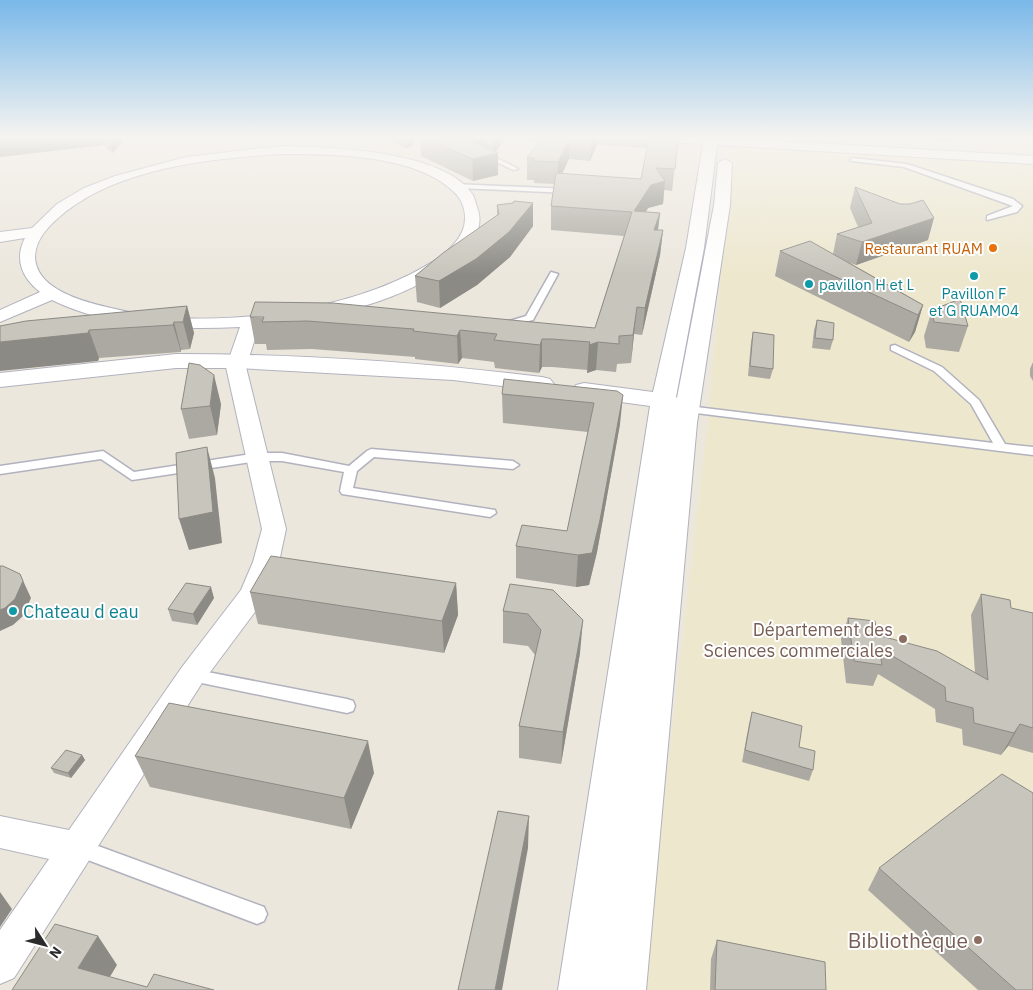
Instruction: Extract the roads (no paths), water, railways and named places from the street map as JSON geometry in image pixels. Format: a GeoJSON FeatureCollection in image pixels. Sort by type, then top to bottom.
{"type":"FeatureCollection","features":[{"type":"Feature","properties":{"kind":"main road"},"geometry":{"type":"LineString","coordinates":[[623,990],[671,408],[695,248],[708,183]]}},
{"type":"Feature","properties":{"kind":"main road"},"geometry":{"type":"LineString","coordinates":[[0,380],[176,361],[394,376],[671,408]]}},
{"type":"Feature","properties":{"kind":"main road"},"geometry":{"type":"LineString","coordinates":[[0,388],[142,370],[236,364]]}},
{"type":"Feature","properties":{"kind":"main road"},"geometry":{"type":"LineString","coordinates":[[581,990],[656,471],[671,408]]}},
{"type":"Feature","properties":{"kind":"street"},"geometry":{"type":"LineString","coordinates":[[112,183],[93,191],[59,210],[36,232],[29,245],[27,257],[30,270],[38,282],[52,293],[92,310],[141,319],[190,323],[251,321],[343,306],[407,282],[429,271],[459,248],[473,224],[473,213],[470,203],[457,186],[452,183]]}},
{"type":"Feature","properties":{"kind":"street"},"geometry":{"type":"LineString","coordinates":[[0,237],[36,232]]}},
{"type":"Feature","properties":{"kind":"street"},"geometry":{"type":"LineString","coordinates":[[0,317],[52,293]]}},
{"type":"Feature","properties":{"kind":"street"},"geometry":{"type":"LineString","coordinates":[[0,964],[192,675],[253,594],[266,562],[274,529],[236,364],[251,321]]}},
{"type":"Feature","properties":{"kind":"street"},"geometry":{"type":"LineString","coordinates":[[0,832],[77,848]]}},
{"type":"Feature","properties":{"kind":"lane"},"geometry":{"type":"LineString","coordinates":[[958,183],[1010,201],[1018,206],[1014,210],[990,218]]}},
{"type":"Feature","properties":{"kind":"lane"},"geometry":{"type":"LineString","coordinates":[[457,186],[558,192],[576,190]]}},
{"type":"Feature","properties":{"kind":"lane"},"geometry":{"type":"LineString","coordinates":[[500,325],[518,323],[530,318],[554,274]]}},
{"type":"Feature","properties":{"kind":"lane"},"geometry":{"type":"LineString","coordinates":[[343,306],[372,309]]}},
{"type":"Feature","properties":{"kind":"lane"},"geometry":{"type":"LineString","coordinates":[[895,348],[938,369],[975,402],[1001,447]]}},
{"type":"Feature","properties":{"kind":"lane"},"geometry":{"type":"LineString","coordinates":[[671,408],[1033,451]]}},
{"type":"Feature","properties":{"kind":"lane"},"geometry":{"type":"LineString","coordinates":[[490,513],[346,491],[351,470],[371,453],[513,465]]}},
{"type":"Feature","properties":{"kind":"lane"},"geometry":{"type":"LineString","coordinates":[[0,470],[103,455],[132,476],[257,457],[282,457],[351,470]]}},
{"type":"Feature","properties":{"kind":"lane"},"geometry":{"type":"LineString","coordinates":[[192,675],[347,706]]}},
{"type":"Feature","properties":{"kind":"lane"},"geometry":{"type":"LineString","coordinates":[[77,848],[257,914]]}},
{"type":"Feature","properties":{"kind":"place","name":"Restaurant RUAM"},"geometry":{"type":"Point","coordinates":[993,248]}},
{"type":"Feature","properties":{"kind":"place","name":"Pavillon F et G RUAM04"},"geometry":{"type":"Point","coordinates":[974,276]}},
{"type":"Feature","properties":{"kind":"place","name":"pavillon H et L"},"geometry":{"type":"Point","coordinates":[809,284]}},
{"type":"Feature","properties":{"kind":"place","name":"Chateau d eau"},"geometry":{"type":"Point","coordinates":[13,611]}},
{"type":"Feature","properties":{"kind":"place","name":"Département des Sciences commerciales"},"geometry":{"type":"Point","coordinates":[903,639]}},
{"type":"Feature","properties":{"kind":"place","name":"Bibliothèque"},"geometry":{"type":"Point","coordinates":[978,940]}}]}
